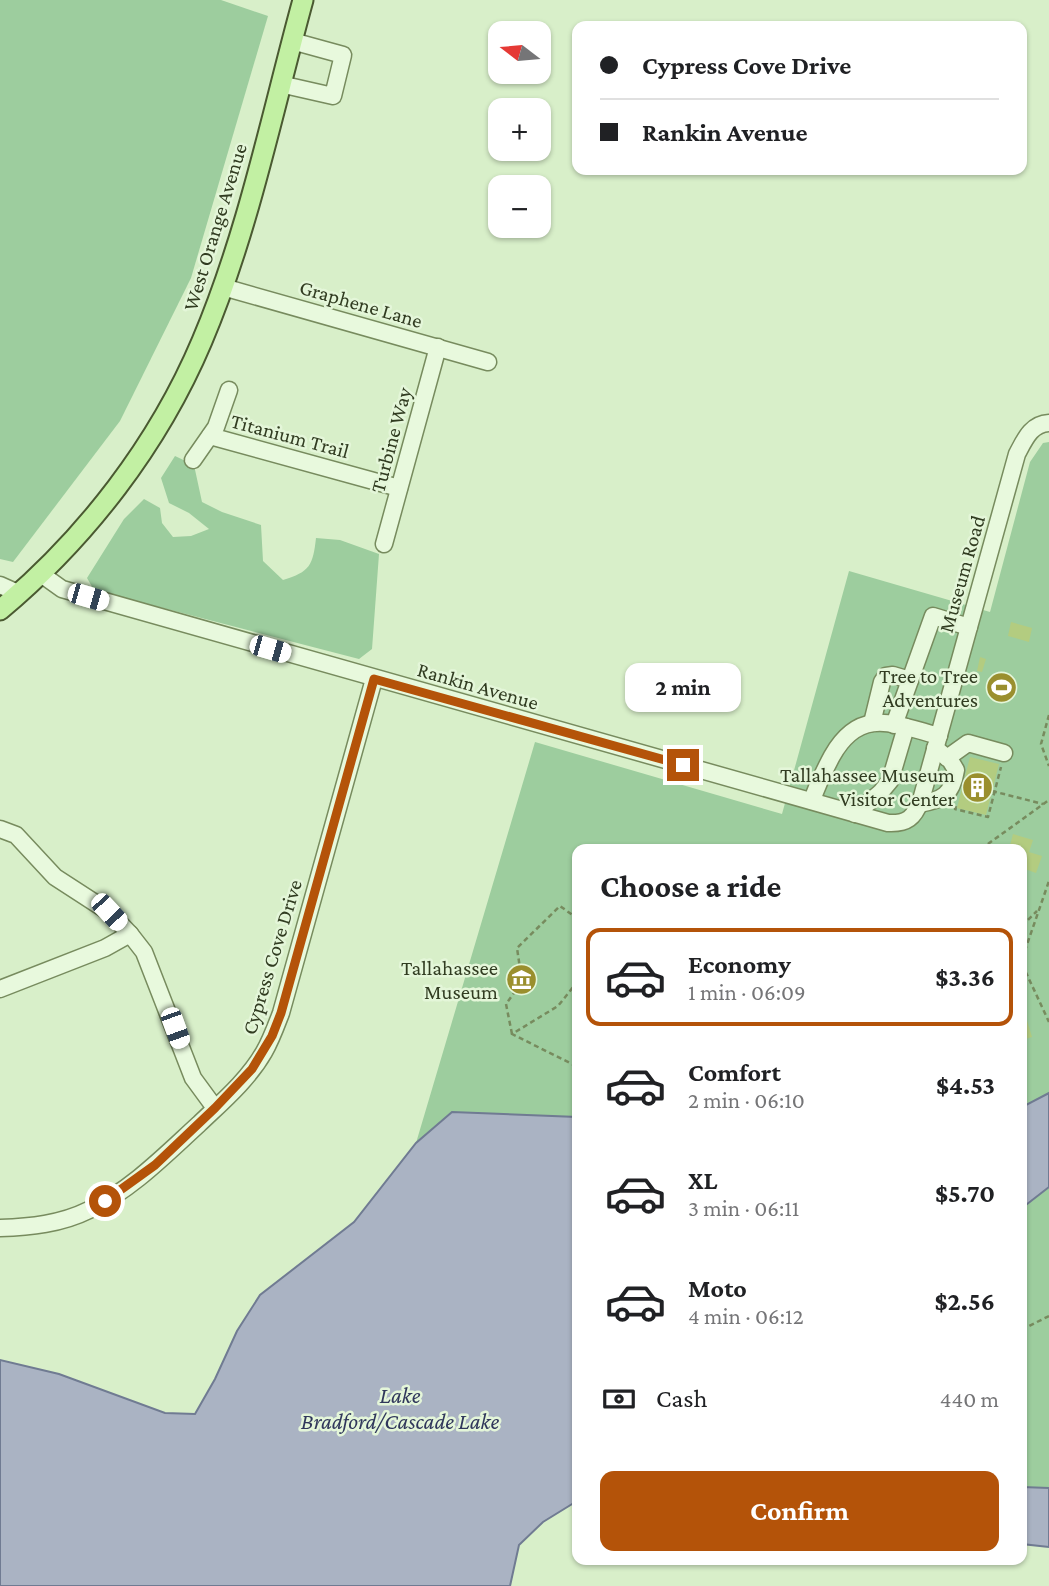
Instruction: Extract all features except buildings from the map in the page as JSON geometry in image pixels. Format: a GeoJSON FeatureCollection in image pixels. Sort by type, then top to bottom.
{"type":"FeatureCollection","features":[{"type":"Feature","properties":{"kind":"main road","name":"West Orange Avenue"},"geometry":{"type":"LineString","coordinates":[[0,611],[41,574],[110,496],[163,419],[201,344],[235,253],[303,0]]}},
{"type":"Feature","properties":{"kind":"street"},"geometry":{"type":"LineString","coordinates":[[280,84],[334,96],[343,55],[292,41]]}},
{"type":"Feature","properties":{"kind":"street","name":"Graphene Lane"},"geometry":{"type":"LineString","coordinates":[[223,287],[488,362]]}},
{"type":"Feature","properties":{"kind":"street","name":"Turbine Way"},"geometry":{"type":"LineString","coordinates":[[384,544],[438,347]]}},
{"type":"Feature","properties":{"kind":"street"},"geometry":{"type":"LineString","coordinates":[[193,460],[210,436],[229,390]]}},
{"type":"Feature","properties":{"kind":"street","name":"Museum Road"},"geometry":{"type":"LineString","coordinates":[[909,820],[919,804],[940,747],[969,627],[1017,454],[1026,435],[1044,423]]}},
{"type":"Feature","properties":{"kind":"street","name":"Titanium Trail"},"geometry":{"type":"LineString","coordinates":[[210,436],[400,488]]}},
{"type":"Feature","properties":{"kind":"street","name":"Rankin Avenue"},"geometry":{"type":"LineString","coordinates":[[41,574],[62,589],[374,679],[888,823],[900,824],[909,820]]}},
{"type":"Feature","properties":{"kind":"street"},"geometry":{"type":"LineString","coordinates":[[0,584],[20,594]]}},
{"type":"Feature","properties":{"kind":"street"},"geometry":{"type":"LineString","coordinates":[[855,814],[890,781],[910,680],[933,616],[969,627]]}},
{"type":"Feature","properties":{"kind":"street"},"geometry":{"type":"LineString","coordinates":[[872,723],[882,682],[886,676],[893,675],[910,680]]}},
{"type":"Feature","properties":{"kind":"street","name":"Cypress Cove Drive"},"geometry":{"type":"LineString","coordinates":[[0,1228],[47,1224],[89,1210],[132,1183],[215,1108],[264,1053],[281,1013],[374,679]]}},
{"type":"Feature","properties":{"kind":"street"},"geometry":{"type":"LineString","coordinates":[[812,801],[817,785],[847,733],[872,723],[900,726],[940,747],[956,769],[946,795],[939,801],[919,804]]}},
{"type":"Feature","properties":{"kind":"street"},"geometry":{"type":"LineString","coordinates":[[940,747],[968,743],[1004,753]]}},
{"type":"Feature","properties":{"kind":"street"},"geometry":{"type":"LineString","coordinates":[[0,829],[16,835],[55,877],[109,912],[130,934],[144,953],[193,1078],[215,1108]]}},
{"type":"Feature","properties":{"kind":"street"},"geometry":{"type":"LineString","coordinates":[[0,989],[105,948],[130,934]]}},
{"type":"Feature","properties":{"kind":"path"},"geometry":{"type":"LineString","coordinates":[[1049,715],[1041,744],[1049,766]]}},
{"type":"Feature","properties":{"kind":"path"},"geometry":{"type":"LineString","coordinates":[[959,796],[956,809],[988,817],[1004,753]]}},
{"type":"Feature","properties":{"kind":"path"},"geometry":{"type":"LineString","coordinates":[[993,791],[1043,804]]}},
{"type":"Feature","properties":{"kind":"path"},"geometry":{"type":"LineString","coordinates":[[988,844],[1049,800]]}},
{"type":"Feature","properties":{"kind":"path"},"geometry":{"type":"LineString","coordinates":[[1027,946],[1049,881]]}},
{"type":"Feature","properties":{"kind":"path"},"geometry":{"type":"LineString","coordinates":[[512,1034],[506,1004],[522,982],[517,948],[560,906],[572,915]]}},
{"type":"Feature","properties":{"kind":"path"},"geometry":{"type":"LineString","coordinates":[[1027,921],[1039,909]]}},
{"type":"Feature","properties":{"kind":"path"},"geometry":{"type":"LineString","coordinates":[[1027,972],[1049,1022]]}},
{"type":"Feature","properties":{"kind":"path"},"geometry":{"type":"LineString","coordinates":[[512,1034],[558,1006],[572,988]]}},
{"type":"Feature","properties":{"kind":"path"},"geometry":{"type":"LineString","coordinates":[[512,1034],[572,1064]]}},
{"type":"Feature","properties":{"kind":"path"},"geometry":{"type":"LineString","coordinates":[[1027,1324],[1049,1316]]}},
{"type":"Feature","properties":{"kind":"green space"},"geometry":{"type":"Polygon","coordinates":[[[0,0],[221,0],[268,16],[191,278],[120,421],[13,562],[0,559],[0,0]]]}},
{"type":"Feature","properties":{"kind":"green space","name":"Tallahassee Museum"},"geometry":{"type":"Polygon","coordinates":[[[1049,442],[1049,1488],[1027,1487],[1027,844],[572,844],[572,1117],[452,1112],[416,1143],[535,742],[782,814],[849,571],[990,612],[1030,462],[1043,443],[1049,442]]]}},
{"type":"Feature","properties":{"kind":"green space"},"geometry":{"type":"Polygon","coordinates":[[[175,456],[194,465],[202,502],[261,525],[263,561],[283,580],[299,574],[309,566],[316,538],[340,540],[379,554],[372,649],[359,659],[94,590],[87,578],[124,519],[144,499],[160,508],[162,523],[173,537],[191,536],[209,529],[189,513],[169,503],[161,478],[175,456]]]}},
{"type":"Feature","properties":{"kind":"water"},"geometry":{"type":"Polygon","coordinates":[[[1049,1093],[1049,1187],[1027,1204],[1027,1104],[1049,1093]]]}},
{"type":"Feature","properties":{"kind":"water","name":"Lake Bradford/Cascade Lake"},"geometry":{"type":"Polygon","coordinates":[[[452,1112],[572,1117],[572,1504],[543,1522],[519,1545],[510,1586],[0,1586],[0,1360],[59,1374],[165,1413],[195,1414],[237,1331],[260,1295],[354,1222],[416,1143],[452,1112]]]}},
{"type":"Feature","properties":{"kind":"water"},"geometry":{"type":"Polygon","coordinates":[[[1027,1487],[1049,1488],[1049,1547],[1027,1545],[1027,1487]]]}},
{"type":"Feature","properties":{"kind":"place","name":"Tree to Tree Adventures"},"geometry":{"type":"Point","coordinates":[1001,688]}},
{"type":"Feature","properties":{"kind":"place","name":"Tallahassee Museum Visitor Center"},"geometry":{"type":"Point","coordinates":[978,787]}},
{"type":"Feature","properties":{"kind":"place","name":"Tallahassee Museum"},"geometry":{"type":"Point","coordinates":[521,980]}},
{"type":"Feature","properties":{"kind":"route"},"geometry":{"type":"LineString","coordinates":[[105,1201],[155,1165],[215,1108],[264,1053],[281,1013],[374,679],[683,765]]}}]}
